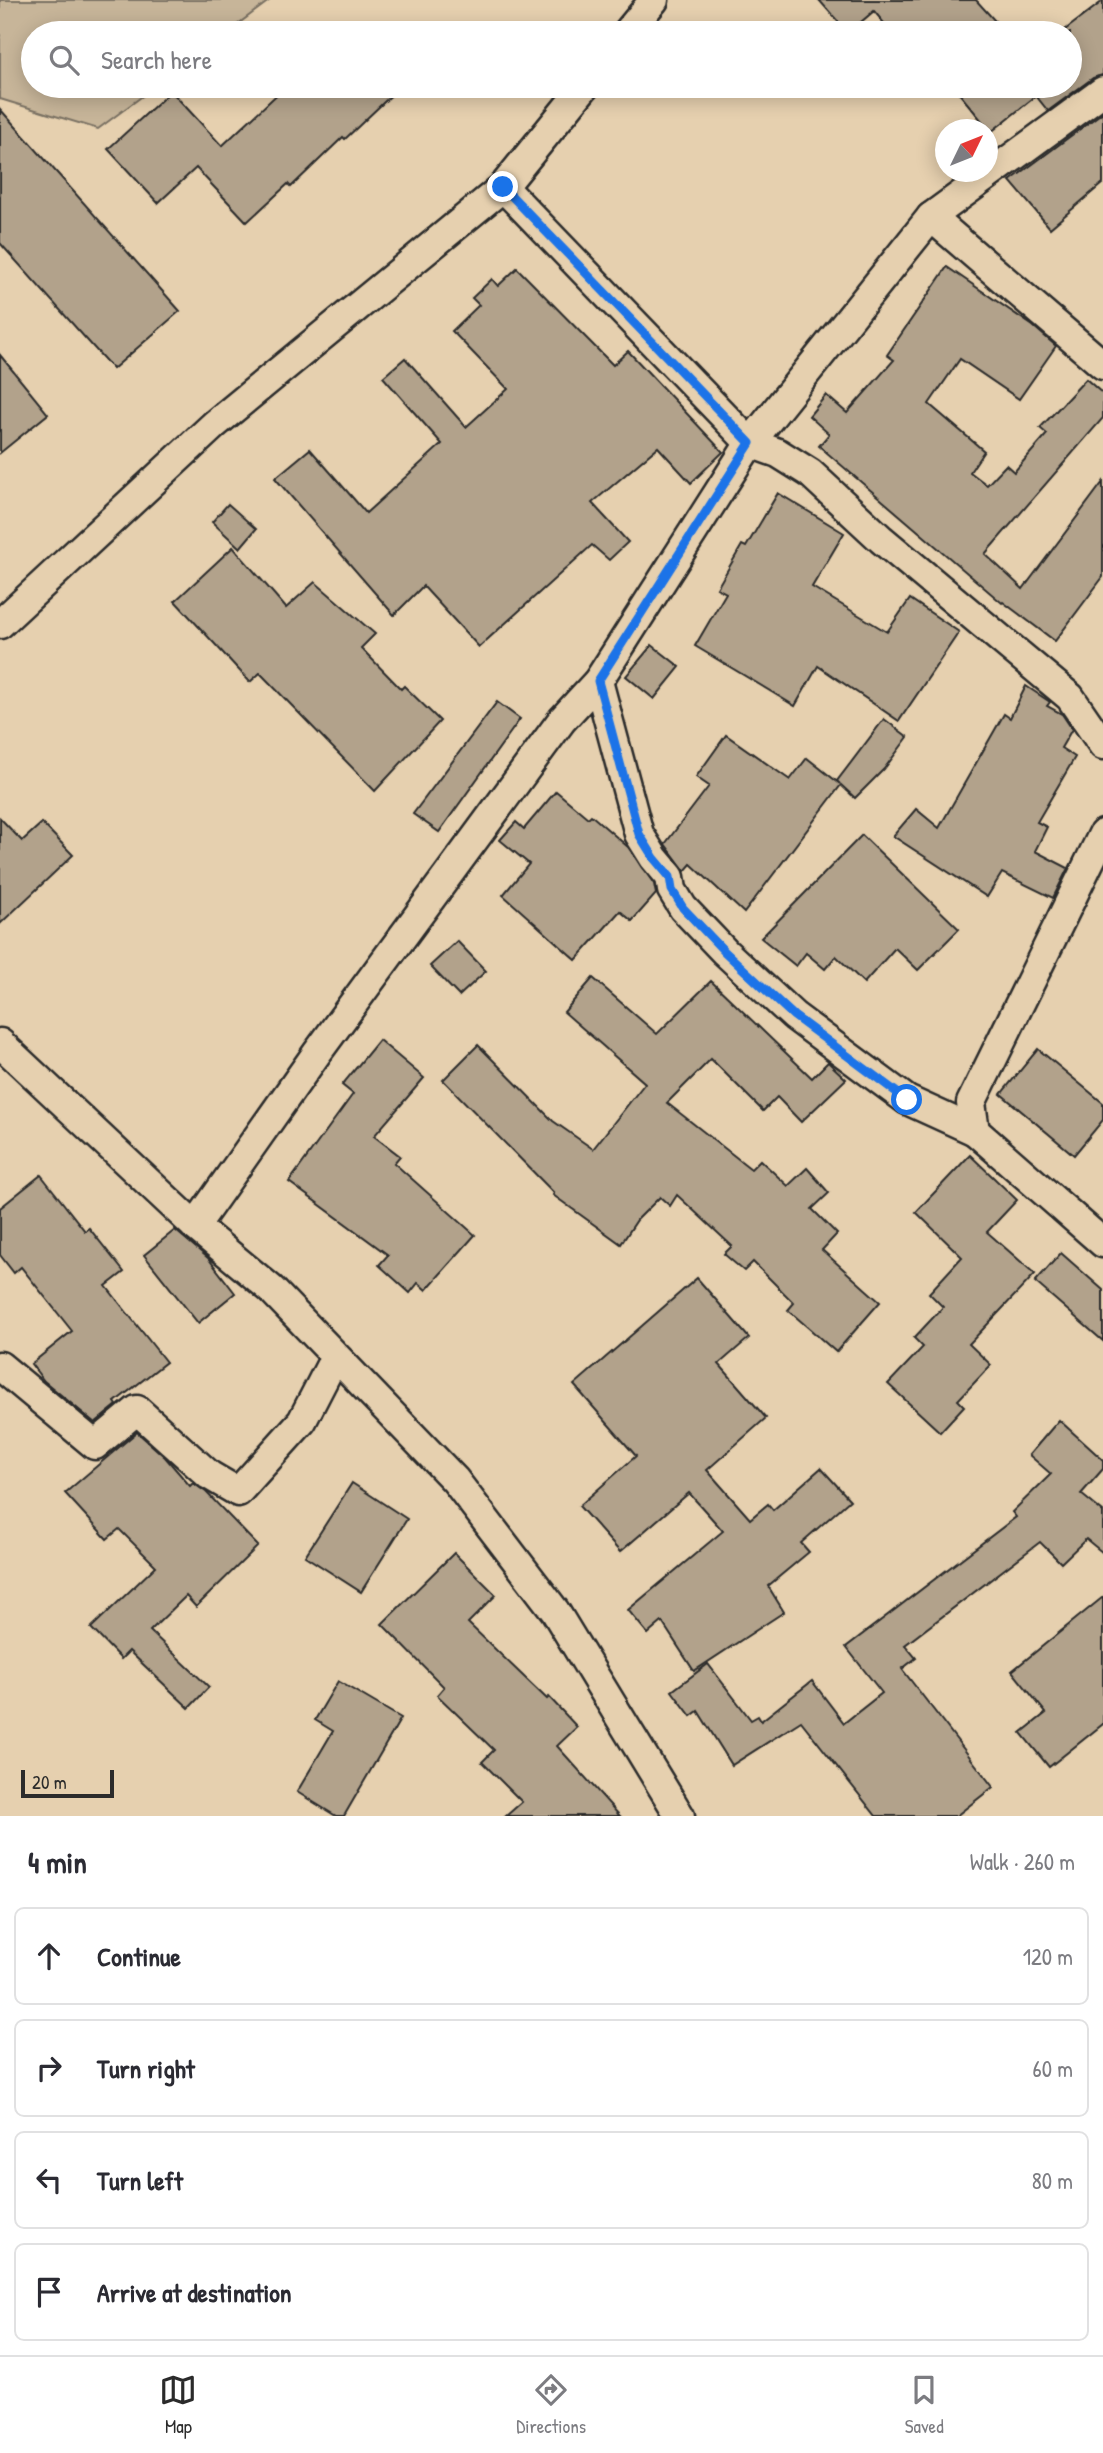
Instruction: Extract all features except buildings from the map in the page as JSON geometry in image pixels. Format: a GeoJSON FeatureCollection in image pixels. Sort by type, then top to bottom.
{"type":"FeatureCollection","features":[{"type":"Feature","properties":{"kind":"street"},"geometry":{"type":"LineString","coordinates":[[637,21],[654,0]]}},
{"type":"Feature","properties":{"kind":"street"},"geometry":{"type":"LineString","coordinates":[[195,1226],[317,1053],[546,743],[598,681],[750,443],[931,217],[1103,90]]}},
{"type":"Feature","properties":{"kind":"street"},"geometry":{"type":"LineString","coordinates":[[0,624],[215,424],[503,187],[575,98]]}},
{"type":"Feature","properties":{"kind":"street"},"geometry":{"type":"LineString","coordinates":[[503,187],[750,443],[778,453],[810,473],[881,539],[1070,697],[1103,719]]}},
{"type":"Feature","properties":{"kind":"street"},"geometry":{"type":"LineString","coordinates":[[931,217],[1103,365]]}},
{"type":"Feature","properties":{"kind":"street"},"geometry":{"type":"LineString","coordinates":[[598,681],[639,834],[670,877],[672,890],[683,908],[725,952],[794,1016],[907,1100],[975,1131],[1103,1243]]}},
{"type":"Feature","properties":{"kind":"street"},"geometry":{"type":"LineString","coordinates":[[1070,697],[1103,745]]}},
{"type":"Feature","properties":{"kind":"street"},"geometry":{"type":"LineString","coordinates":[[975,1131],[971,1103],[1103,834]]}},
{"type":"Feature","properties":{"kind":"street"},"geometry":{"type":"LineString","coordinates":[[0,1043],[195,1226],[271,1289],[455,1480],[555,1611],[667,1812]]}},
{"type":"Feature","properties":{"kind":"street"},"geometry":{"type":"LineString","coordinates":[[0,1366],[95,1445],[136,1410],[209,1475],[238,1492],[302,1421],[335,1357]]}},
{"type":"Feature","properties":{"kind":"shaded area"},"geometry":{"type":"Polygon","coordinates":[[[0,0],[270,0],[242,21],[21,21],[21,98],[140,98],[98,129],[0,99],[0,0]]]}},
{"type":"Feature","properties":{"kind":"route"},"geometry":{"type":"LineString","coordinates":[[503,187],[750,443],[598,681],[639,834],[670,877],[672,890],[683,908],[725,952],[794,1016],[907,1100]]}}]}
